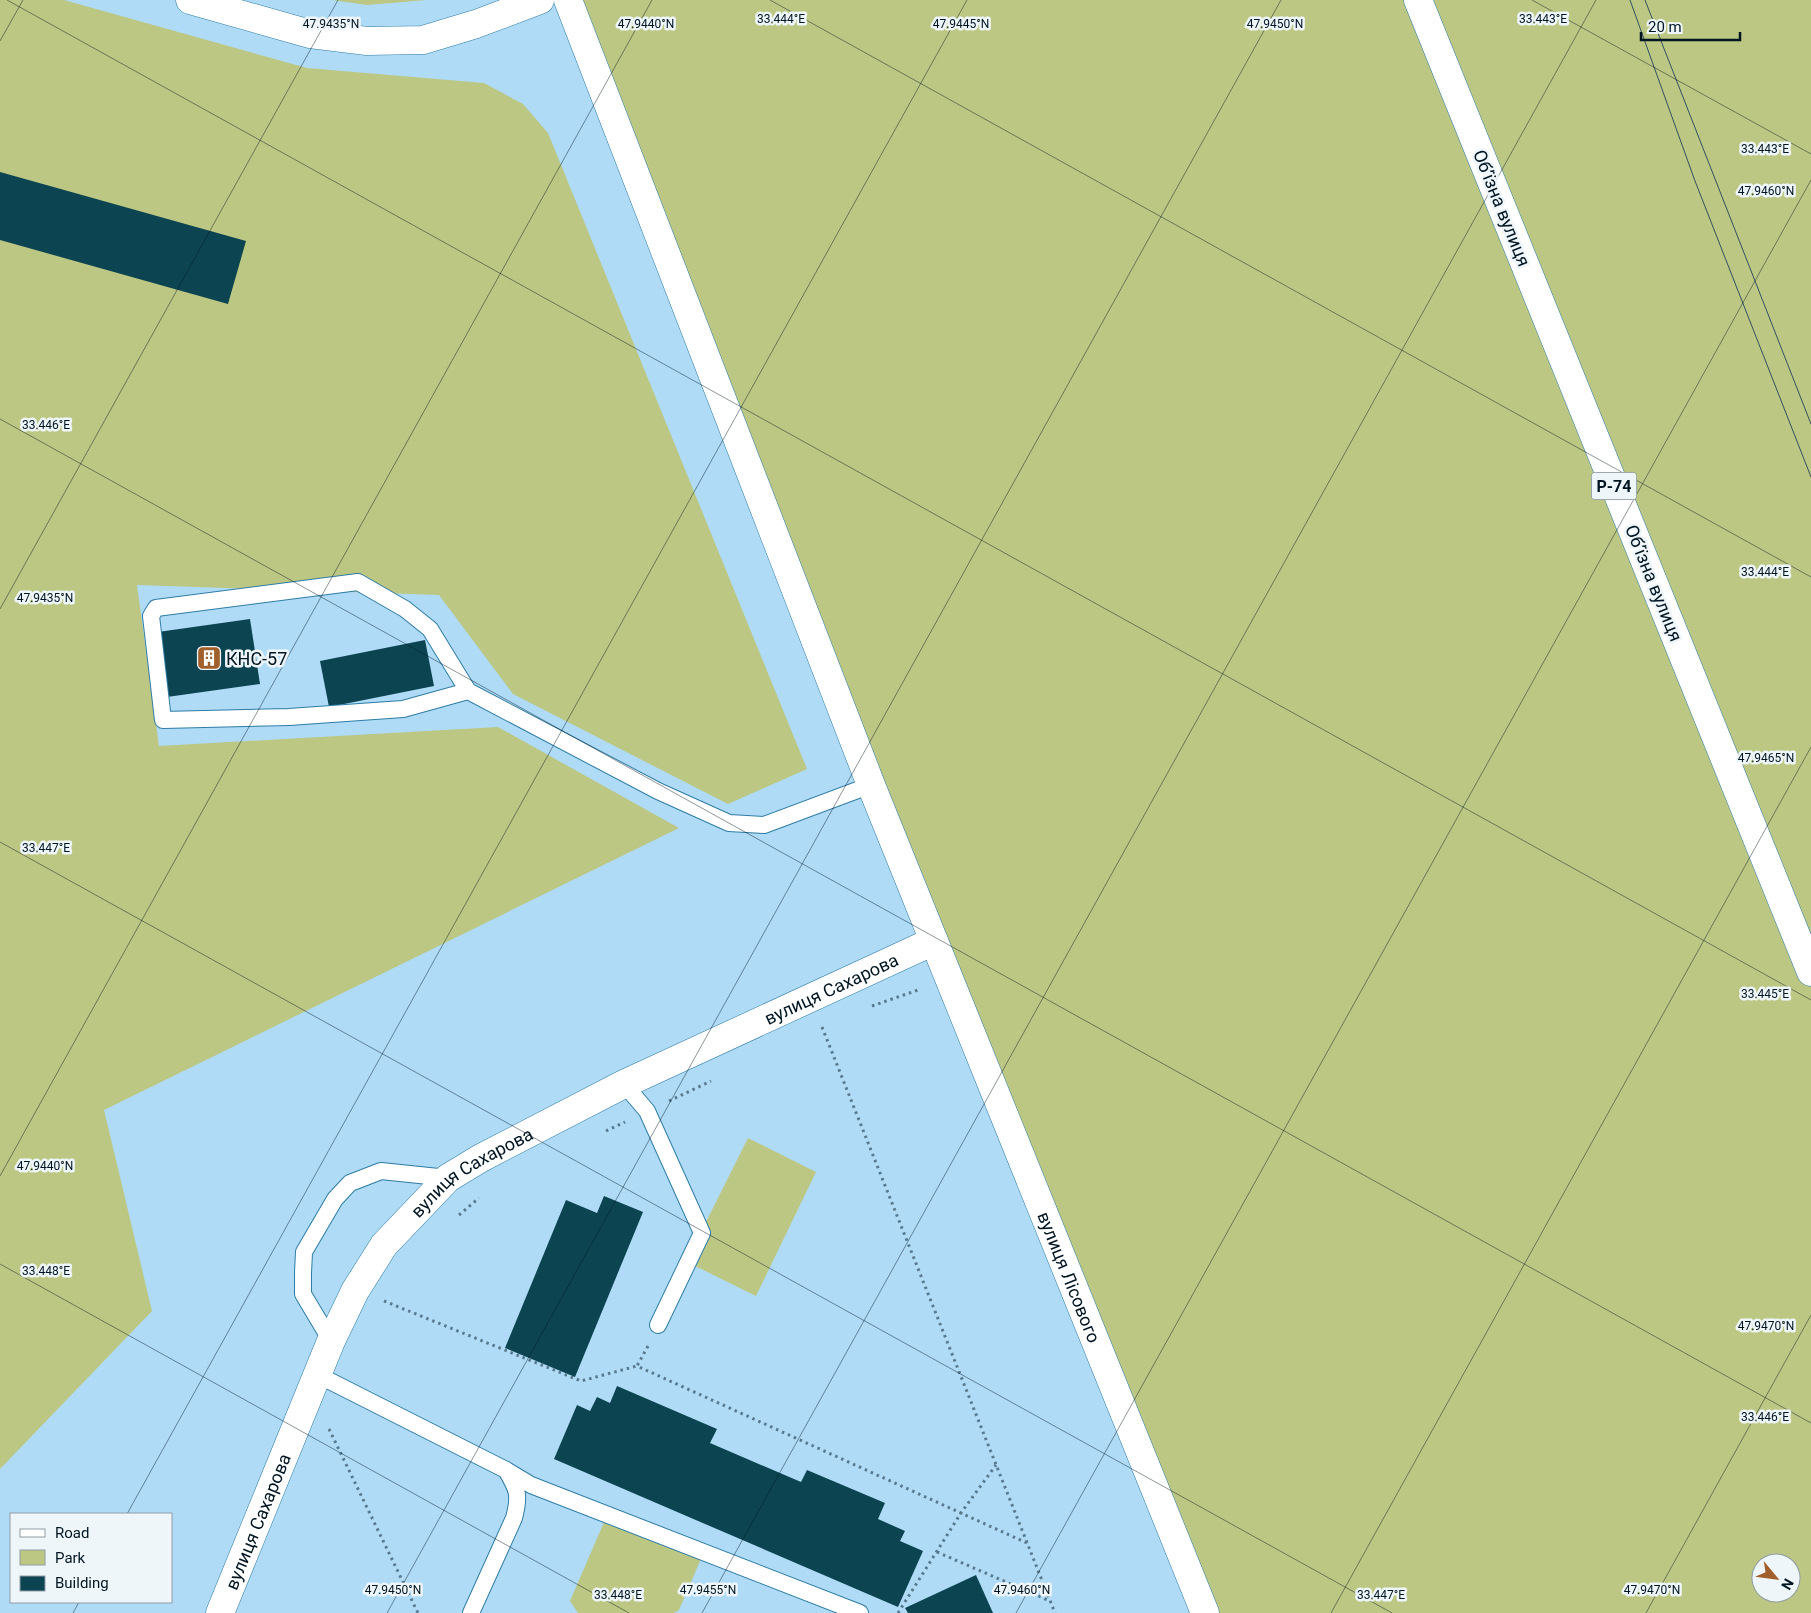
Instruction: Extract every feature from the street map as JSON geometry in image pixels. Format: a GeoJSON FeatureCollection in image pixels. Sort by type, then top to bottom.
{"type":"FeatureCollection","features":[{"type":"Feature","properties":{"kind":"street"},"geometry":{"type":"LineString","coordinates":[[190,0],[310,34],[366,41],[423,40],[476,24],[540,0]]}},
{"type":"Feature","properties":{"kind":"street","name":"вулиця Лісового"},"geometry":{"type":"LineString","coordinates":[[568,0],[871,785],[1205,1613]]}},
{"type":"Feature","properties":{"kind":"street","name":"Обʼїзна вулиця"},"geometry":{"type":"LineString","coordinates":[[1418,0],[1811,972]]}},
{"type":"Feature","properties":{"kind":"street","name":"вулиця Сахарова"},"geometry":{"type":"LineString","coordinates":[[220,1613],[331,1341],[355,1290],[384,1246],[448,1178],[481,1158],[624,1084],[934,942]]}},
{"type":"Feature","properties":{"kind":"lane"},"geometry":{"type":"LineString","coordinates":[[468,691],[403,709],[289,717],[164,720],[151,616],[156,608],[358,582],[405,608],[430,629],[468,691],[658,791],[729,823],[764,825],[871,785]]}},
{"type":"Feature","properties":{"kind":"lane"},"geometry":{"type":"LineString","coordinates":[[624,1084],[647,1112],[702,1233],[658,1325]]}},
{"type":"Feature","properties":{"kind":"lane"},"geometry":{"type":"LineString","coordinates":[[331,1341],[303,1294],[303,1273],[304,1252],[335,1199],[350,1183],[381,1170],[448,1178]]}},
{"type":"Feature","properties":{"kind":"lane"},"geometry":{"type":"LineString","coordinates":[[318,1375],[506,1470],[531,1485],[860,1613]]}},
{"type":"Feature","properties":{"kind":"lane"},"geometry":{"type":"LineString","coordinates":[[471,1613],[514,1518],[518,1501],[517,1487],[506,1470]]}},
{"type":"Feature","properties":{"kind":"path"},"geometry":{"type":"LineString","coordinates":[[870,1007],[950,979]]}},
{"type":"Feature","properties":{"kind":"path"},"geometry":{"type":"LineString","coordinates":[[385,1301],[581,1381],[637,1366],[1028,1543]]}},
{"type":"Feature","properties":{"kind":"path"},"geometry":{"type":"LineString","coordinates":[[637,1366],[658,1325]]}},
{"type":"Feature","properties":{"kind":"path"},"geometry":{"type":"LineString","coordinates":[[326,1422],[418,1613]]}},
{"type":"Feature","properties":{"kind":"path"},"geometry":{"type":"LineString","coordinates":[[898,1613],[961,1513],[996,1464]]}},
{"type":"Feature","properties":{"kind":"path"},"geometry":{"type":"LineString","coordinates":[[936,1552],[1051,1601]]}},
{"type":"Feature","properties":{"kind":"green space"},"geometry":{"type":"Polygon","coordinates":[[[0,0],[64,0],[307,68],[484,83],[523,104],[548,133],[807,769],[728,804],[513,694],[439,595],[137,585],[159,746],[498,727],[679,828],[104,1110],[152,1311],[0,1469],[0,0]]]}},
{"type":"Feature","properties":{"kind":"green space"},"geometry":{"type":"Polygon","coordinates":[[[332,0],[427,0],[367,5],[332,0]]]}},
{"type":"Feature","properties":{"kind":"green space"},"geometry":{"type":"Polygon","coordinates":[[[568,0],[1811,0],[1811,1613],[1205,1613],[568,0]]]}},
{"type":"Feature","properties":{"kind":"green space"},"geometry":{"type":"Polygon","coordinates":[[[748,1138],[816,1172],[756,1296],[695,1266],[711,1232],[706,1222],[748,1138]]]}},
{"type":"Feature","properties":{"kind":"green space"},"geometry":{"type":"Polygon","coordinates":[[[608,1513],[703,1554],[679,1610],[674,1613],[578,1613],[570,1601],[608,1513]]]}},
{"type":"Feature","properties":{"kind":"building"},"geometry":{"type":"Polygon","coordinates":[[[0,172],[246,241],[228,304],[0,240],[0,172]]]}},
{"type":"Feature","properties":{"kind":"building","name":"КНС-57"},"geometry":{"type":"Polygon","coordinates":[[[250,619],[260,684],[167,697],[158,632],[250,619]]]}},
{"type":"Feature","properties":{"kind":"building"},"geometry":{"type":"Polygon","coordinates":[[[425,640],[434,686],[329,707],[320,661],[425,640]]]}},
{"type":"Feature","properties":{"kind":"building"},"geometry":{"type":"Polygon","coordinates":[[[604,1196],[643,1212],[575,1377],[505,1348],[566,1200],[597,1213],[604,1196]]]}},
{"type":"Feature","properties":{"kind":"building"},"geometry":{"type":"Polygon","coordinates":[[[617,1386],[717,1429],[710,1443],[801,1482],[807,1470],[885,1503],[878,1519],[905,1531],[900,1541],[923,1551],[898,1607],[554,1459],[577,1405],[590,1411],[597,1397],[610,1403],[617,1386]]]}},
{"type":"Feature","properties":{"kind":"building"},"geometry":{"type":"Polygon","coordinates":[[[976,1575],[993,1613],[908,1613],[905,1608],[976,1575]]]}},
{"type":"Feature","properties":{"kind":"tram line"},"geometry":{"type":"LineString","coordinates":[[1630,0],[1695,181],[1811,477]]}},
{"type":"Feature","properties":{"kind":"tram line"},"geometry":{"type":"LineString","coordinates":[[1645,0],[1811,424]]}},
{"type":"Feature","properties":{"kind":"place","name":"КНС-57"},"geometry":{"type":"Point","coordinates":[209,658]}}]}
